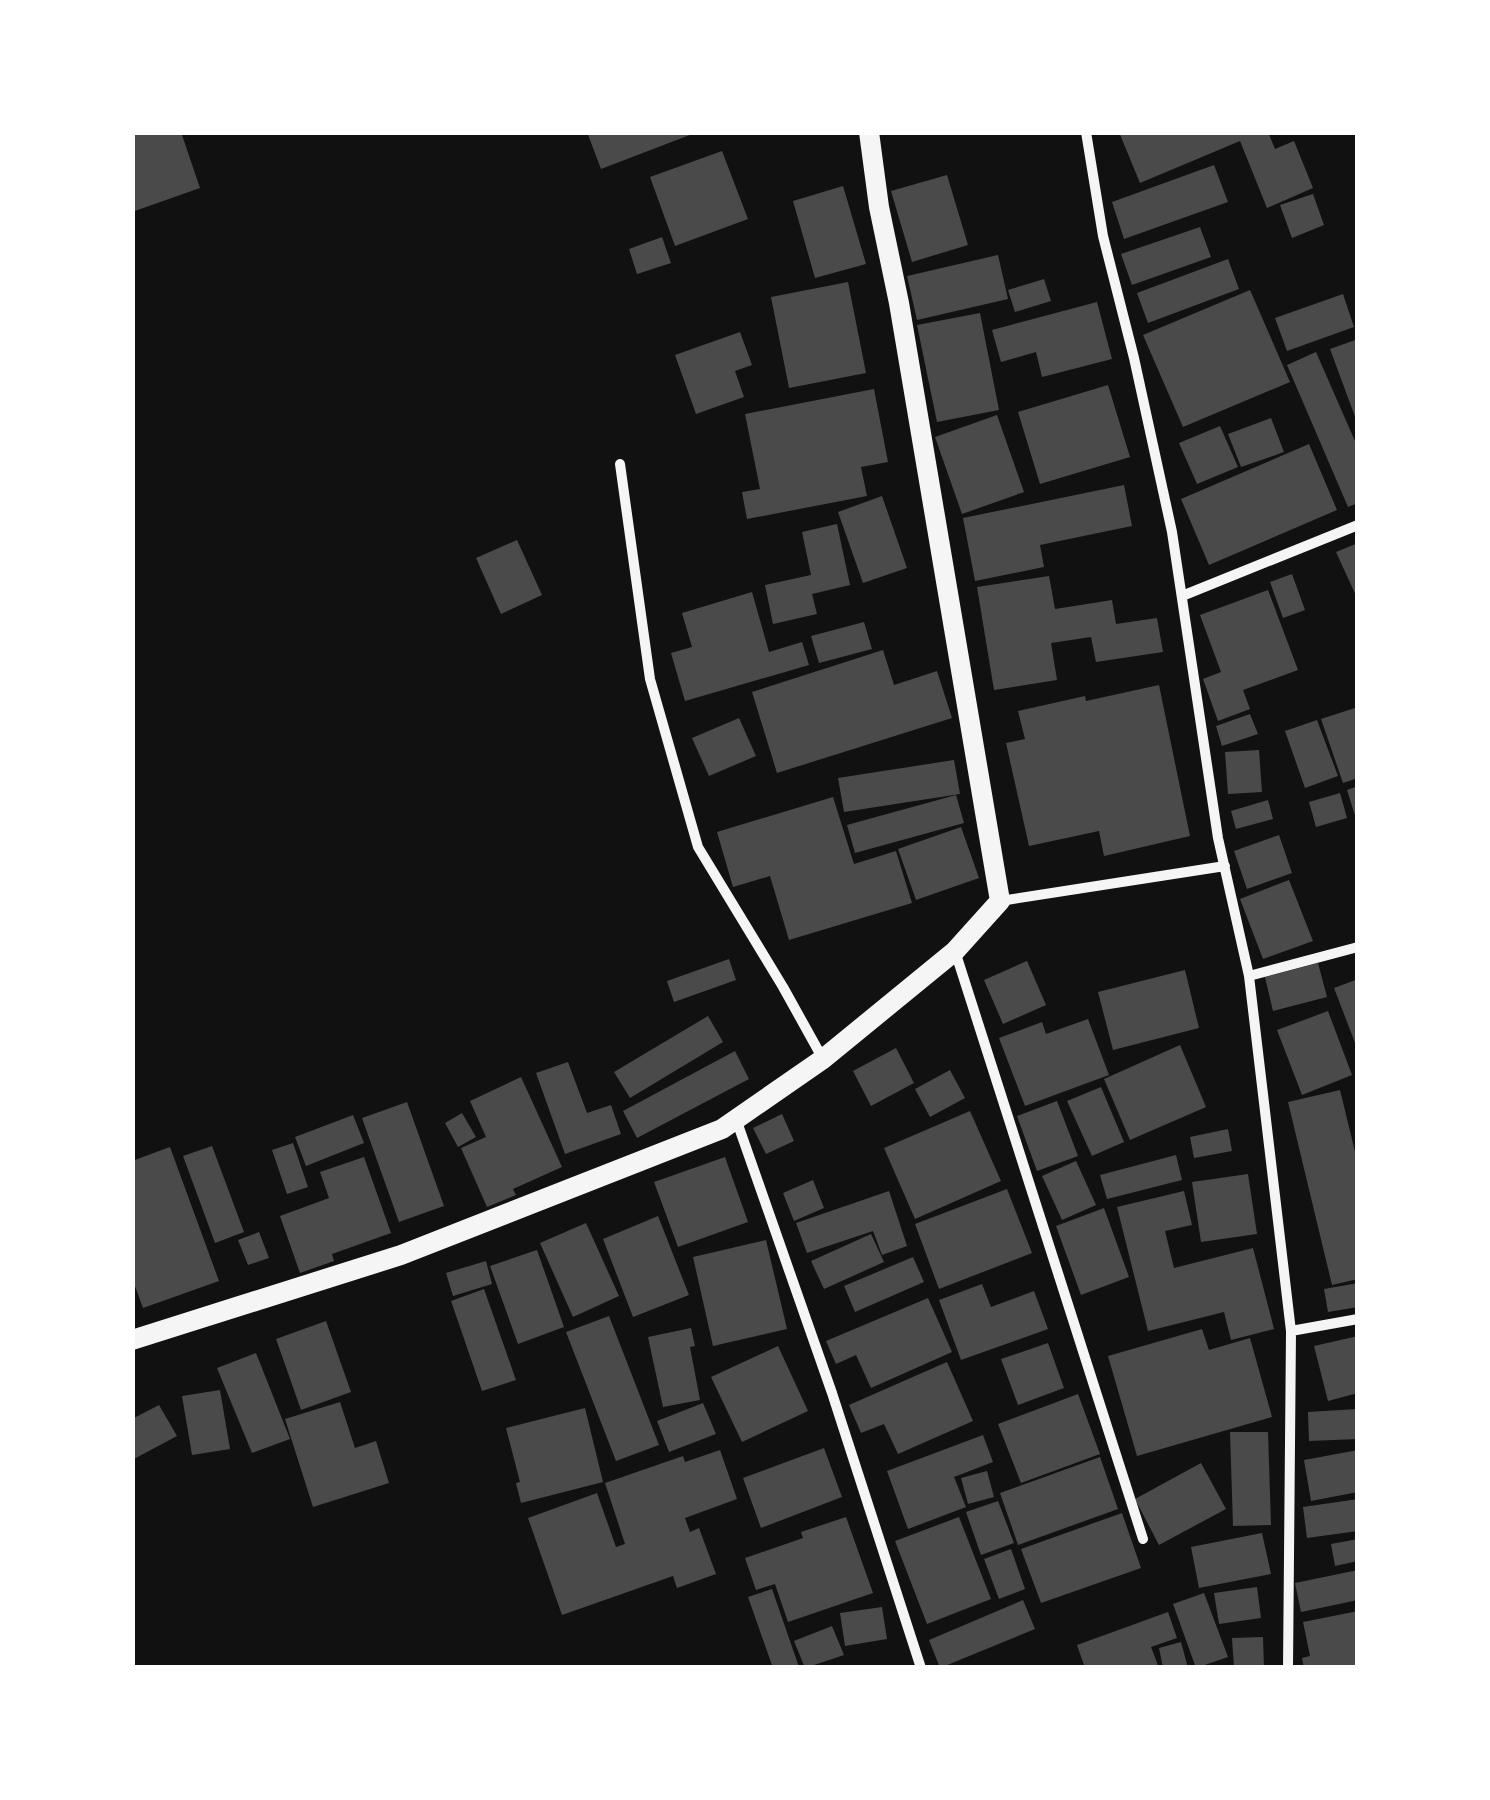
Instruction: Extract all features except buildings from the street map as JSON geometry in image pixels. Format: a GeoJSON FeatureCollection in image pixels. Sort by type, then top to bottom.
{"type":"FeatureCollection","features":[{"type":"Feature","properties":{"kind":"main road"},"geometry":{"type":"LineString","coordinates":[[132,1340],[401,1254],[722,1129],[823,1059],[956,951],[1000,902],[899,303],[879,207],[870,132]]}},
{"type":"Feature","properties":{"kind":"street"},"geometry":{"type":"LineString","coordinates":[[1086,132],[1103,236],[1172,532],[1224,866],[1250,976],[1291,1331],[1288,1668]]}},
{"type":"Feature","properties":{"kind":"street"},"geometry":{"type":"LineString","coordinates":[[620,464],[650,679],[698,848],[823,1059]]}},
{"type":"Feature","properties":{"kind":"street"},"geometry":{"type":"LineString","coordinates":[[1182,596],[1358,525]]}},
{"type":"Feature","properties":{"kind":"street"},"geometry":{"type":"LineString","coordinates":[[1000,902],[1224,866]]}},
{"type":"Feature","properties":{"kind":"street"},"geometry":{"type":"LineString","coordinates":[[1250,976],[1358,947]]}},
{"type":"Feature","properties":{"kind":"street"},"geometry":{"type":"LineString","coordinates":[[956,951],[1143,1539]]}},
{"type":"Feature","properties":{"kind":"street"},"geometry":{"type":"LineString","coordinates":[[736,1120],[832,1393],[922,1668]]}},
{"type":"Feature","properties":{"kind":"street"},"geometry":{"type":"LineString","coordinates":[[1291,1331],[1358,1319]]}}]}
